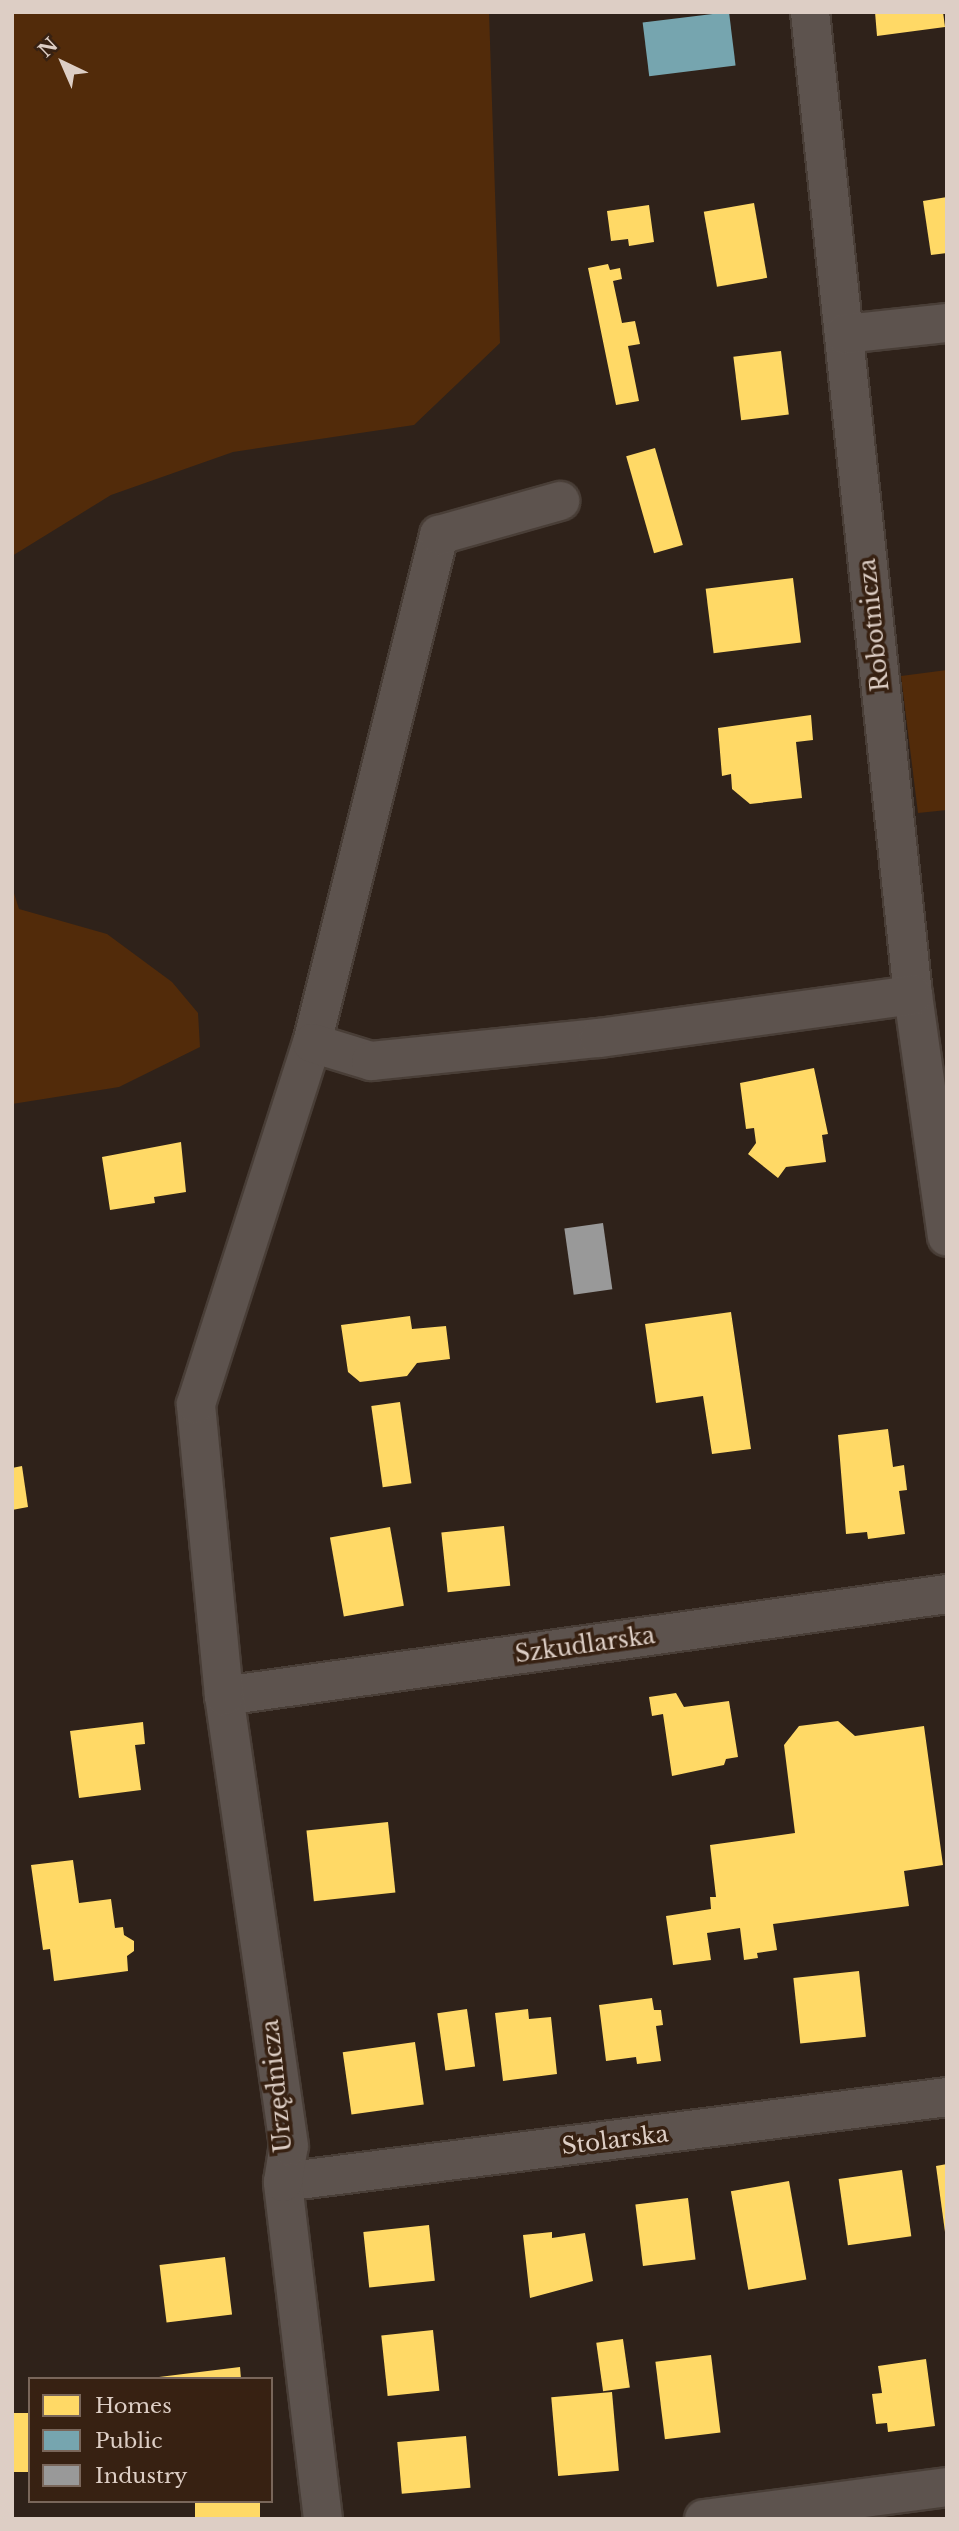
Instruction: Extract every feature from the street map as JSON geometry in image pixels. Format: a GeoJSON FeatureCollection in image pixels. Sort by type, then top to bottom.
{"type":"FeatureCollection","features":[{"type":"Feature","properties":{"kind":"street","name":"Robotnicza"},"geometry":{"type":"LineString","coordinates":[[810,12],[913,995],[947,1237]]}},
{"type":"Feature","properties":{"kind":"street"},"geometry":{"type":"LineString","coordinates":[[844,334],[947,323]]}},
{"type":"Feature","properties":{"kind":"street","name":"Urzędnicza"},"geometry":{"type":"LineString","coordinates":[[323,2519],[283,2182],[289,2146],[224,1696],[196,1404],[312,1043],[439,535],[560,501]]}},
{"type":"Feature","properties":{"kind":"street"},"geometry":{"type":"LineString","coordinates":[[312,1043],[371,1062],[599,1038],[913,995]]}},
{"type":"Feature","properties":{"kind":"street","name":"Szkudlarska"},"geometry":{"type":"LineString","coordinates":[[224,1696],[947,1594]]}},
{"type":"Feature","properties":{"kind":"street","name":"Stolarska"},"geometry":{"type":"LineString","coordinates":[[283,2182],[947,2097]]}},
{"type":"Feature","properties":{"kind":"street"},"geometry":{"type":"LineString","coordinates":[[704,2519],[947,2487]]}},
{"type":"Feature","properties":{"kind":"shaded area"},"geometry":{"type":"Polygon","coordinates":[[[12,12],[489,12],[500,343],[414,425],[233,452],[111,495],[12,556],[12,12]]]}},
{"type":"Feature","properties":{"kind":"shaded area"},"geometry":{"type":"Polygon","coordinates":[[[947,670],[947,810],[918,813],[901,676],[947,670]]]}},
{"type":"Feature","properties":{"kind":"shaded area"},"geometry":{"type":"Polygon","coordinates":[[[12,887],[19,909],[107,934],[172,982],[198,1013],[200,1047],[119,1087],[12,1104],[12,887]]]}},
{"type":"Feature","properties":{"kind":"building: Homes"},"geometry":{"type":"Polygon","coordinates":[[[875,12],[943,12],[945,27],[877,36],[875,12]]]}},
{"type":"Feature","properties":{"kind":"building: Homes"},"geometry":{"type":"Polygon","coordinates":[[[947,197],[947,253],[931,255],[923,201],[947,197]]]}},
{"type":"Feature","properties":{"kind":"building: Homes"},"geometry":{"type":"Polygon","coordinates":[[[754,203],[767,278],[717,287],[704,212],[754,203]]]}},
{"type":"Feature","properties":{"kind":"building: Homes"},"geometry":{"type":"Polygon","coordinates":[[[649,205],[654,242],[629,246],[628,239],[611,241],[607,211],[649,205]]]}},
{"type":"Feature","properties":{"kind":"building: Homes"},"geometry":{"type":"Polygon","coordinates":[[[608,264],[610,270],[620,268],[622,279],[613,281],[622,323],[635,321],[640,344],[628,346],[639,401],[616,405],[588,268],[608,264]]]}},
{"type":"Feature","properties":{"kind":"building: Homes"},"geometry":{"type":"Polygon","coordinates":[[[781,351],[789,415],[741,420],[733,357],[781,351]]]}},
{"type":"Feature","properties":{"kind":"building: Homes"},"geometry":{"type":"Polygon","coordinates":[[[655,448],[683,545],[654,553],[626,456],[655,448]]]}},
{"type":"Feature","properties":{"kind":"building: Homes"},"geometry":{"type":"Polygon","coordinates":[[[793,578],[801,643],[714,653],[706,589],[793,578]]]}},
{"type":"Feature","properties":{"kind":"building: Homes"},"geometry":{"type":"Polygon","coordinates":[[[811,715],[813,740],[796,742],[802,798],[750,804],[732,789],[731,774],[722,776],[718,728],[811,715]]]}},
{"type":"Feature","properties":{"kind":"building: Homes"},"geometry":{"type":"Polygon","coordinates":[[[814,1068],[828,1134],[822,1135],[826,1162],[786,1167],[778,1178],[748,1154],[756,1143],[754,1128],[746,1129],[740,1083],[814,1068]]]}},
{"type":"Feature","properties":{"kind":"building: Homes"},"geometry":{"type":"Polygon","coordinates":[[[181,1142],[186,1192],[154,1197],[155,1203],[110,1210],[102,1157],[181,1142]]]}},
{"type":"Feature","properties":{"kind":"building: Homes"},"geometry":{"type":"Polygon","coordinates":[[[731,1312],[751,1449],[712,1454],[703,1396],[656,1403],[645,1324],[731,1312]]]}},
{"type":"Feature","properties":{"kind":"building: Homes"},"geometry":{"type":"Polygon","coordinates":[[[410,1316],[412,1329],[446,1326],[450,1359],[417,1363],[407,1376],[360,1382],[348,1372],[341,1325],[410,1316]]]}},
{"type":"Feature","properties":{"kind":"building: Homes"},"geometry":{"type":"Polygon","coordinates":[[[400,1402],[411,1483],[383,1487],[371,1406],[400,1402]]]}},
{"type":"Feature","properties":{"kind":"building: Homes"},"geometry":{"type":"Polygon","coordinates":[[[888,1429],[893,1467],[904,1465],[907,1490],[899,1491],[905,1534],[868,1539],[867,1532],[846,1534],[838,1435],[888,1429]]]}},
{"type":"Feature","properties":{"kind":"building: Homes"},"geometry":{"type":"Polygon","coordinates":[[[22,1466],[28,1507],[12,1510],[12,1468],[22,1466]]]}},
{"type":"Feature","properties":{"kind":"building: Homes"},"geometry":{"type":"Polygon","coordinates":[[[504,1526],[510,1586],[448,1592],[441,1533],[504,1526]]]}},
{"type":"Feature","properties":{"kind":"building: Homes"},"geometry":{"type":"Polygon","coordinates":[[[390,1527],[404,1606],[344,1616],[330,1538],[390,1527]]]}},
{"type":"Feature","properties":{"kind":"building: Homes"},"geometry":{"type":"Polygon","coordinates":[[[676,1693],[684,1707],[729,1701],[738,1757],[726,1759],[724,1765],[672,1776],[663,1714],[652,1716],[649,1697],[676,1693]]]}},
{"type":"Feature","properties":{"kind":"building: Homes"},"geometry":{"type":"Polygon","coordinates":[[[838,1721],[855,1736],[924,1726],[943,1865],[904,1871],[909,1906],[773,1924],[777,1950],[757,1953],[758,1958],[744,1960],[740,1928],[707,1933],[711,1960],[673,1965],[666,1916],[711,1909],[710,1897],[716,1897],[710,1845],[795,1833],[784,1745],[799,1726],[838,1721]]]}},
{"type":"Feature","properties":{"kind":"building: Homes"},"geometry":{"type":"Polygon","coordinates":[[[143,1722],[145,1744],[135,1745],[141,1790],[79,1798],[70,1731],[143,1722]]]}},
{"type":"Feature","properties":{"kind":"building: Homes"},"geometry":{"type":"Polygon","coordinates":[[[388,1822],[395,1893],[314,1901],[306,1831],[388,1822]]]}},
{"type":"Feature","properties":{"kind":"building: Homes"},"geometry":{"type":"Polygon","coordinates":[[[73,1860],[79,1903],[111,1899],[115,1928],[123,1927],[124,1935],[134,1941],[134,1951],[127,1956],[128,1971],[54,1981],[50,1949],[43,1950],[31,1865],[73,1860]]]}},
{"type":"Feature","properties":{"kind":"building: Homes"},"geometry":{"type":"Polygon","coordinates":[[[859,1971],[866,2037],[800,2044],[793,1978],[859,1971]]]}},
{"type":"Feature","properties":{"kind":"building: Homes"},"geometry":{"type":"Polygon","coordinates":[[[652,1998],[654,2010],[661,2010],[663,2025],[656,2026],[661,2061],[637,2064],[636,2057],[606,2061],[599,2005],[652,1998]]]}},
{"type":"Feature","properties":{"kind":"building: Homes"},"geometry":{"type":"Polygon","coordinates":[[[467,2009],[475,2066],[445,2071],[437,2013],[467,2009]]]}},
{"type":"Feature","properties":{"kind":"building: Homes"},"geometry":{"type":"Polygon","coordinates":[[[528,2009],[529,2019],[551,2017],[557,2074],[503,2081],[495,2013],[528,2009]]]}},
{"type":"Feature","properties":{"kind":"building: Homes"},"geometry":{"type":"Polygon","coordinates":[[[415,2042],[424,2104],[351,2115],[343,2052],[415,2042]]]}},
{"type":"Feature","properties":{"kind":"building: Homes"},"geometry":{"type":"Polygon","coordinates":[[[947,2164],[947,2232],[945,2232],[936,2166],[947,2164]]]}},
{"type":"Feature","properties":{"kind":"building: Homes"},"geometry":{"type":"Polygon","coordinates":[[[902,2170],[911,2236],[848,2245],[839,2179],[902,2170]]]}},
{"type":"Feature","properties":{"kind":"building: Homes"},"geometry":{"type":"Polygon","coordinates":[[[789,2181],[806,2279],[748,2290],[731,2191],[789,2181]]]}},
{"type":"Feature","properties":{"kind":"building: Homes"},"geometry":{"type":"Polygon","coordinates":[[[688,2198],[696,2260],[643,2266],[635,2204],[688,2198]]]}},
{"type":"Feature","properties":{"kind":"building: Homes"},"geometry":{"type":"Polygon","coordinates":[[[429,2225],[435,2281],[369,2288],[363,2232],[429,2225]]]}},
{"type":"Feature","properties":{"kind":"building: Homes"},"geometry":{"type":"Polygon","coordinates":[[[552,2232],[552,2238],[585,2233],[593,2281],[530,2298],[523,2235],[552,2232]]]}},
{"type":"Feature","properties":{"kind":"building: Homes"},"geometry":{"type":"Polygon","coordinates":[[[225,2257],[232,2315],[167,2323],[159,2265],[225,2257]]]}},
{"type":"Feature","properties":{"kind":"building: Homes"},"geometry":{"type":"Polygon","coordinates":[[[433,2330],[439,2391],[388,2396],[381,2335],[433,2330]]]}},
{"type":"Feature","properties":{"kind":"building: Homes"},"geometry":{"type":"Polygon","coordinates":[[[623,2339],[630,2388],[603,2391],[596,2343],[623,2339]]]}},
{"type":"Feature","properties":{"kind":"building: Homes"},"geometry":{"type":"Polygon","coordinates":[[[711,2355],[721,2432],[665,2439],[655,2362],[711,2355]]]}},
{"type":"Feature","properties":{"kind":"building: Homes"},"geometry":{"type":"Polygon","coordinates":[[[926,2359],[935,2426],[888,2432],[887,2423],[876,2424],[872,2394],[882,2393],[878,2366],[926,2359]]]}},
{"type":"Feature","properties":{"kind":"building: Homes"},"geometry":{"type":"Polygon","coordinates":[[[240,2367],[241,2377],[159,2377],[240,2367]]]}},
{"type":"Feature","properties":{"kind":"building: Homes"},"geometry":{"type":"Polygon","coordinates":[[[612,2392],[619,2471],[558,2476],[551,2397],[612,2392]]]}},
{"type":"Feature","properties":{"kind":"building: Homes"},"geometry":{"type":"Polygon","coordinates":[[[12,2413],[28,2413],[28,2472],[12,2472],[12,2413]]]}},
{"type":"Feature","properties":{"kind":"building: Homes"},"geometry":{"type":"Polygon","coordinates":[[[466,2436],[471,2488],[402,2494],[397,2442],[466,2436]]]}},
{"type":"Feature","properties":{"kind":"building: Homes"},"geometry":{"type":"Polygon","coordinates":[[[195,2503],[260,2503],[260,2519],[195,2519],[195,2503]]]}},
{"type":"Feature","properties":{"kind":"building: Public"},"geometry":{"type":"Polygon","coordinates":[[[729,12],[736,66],[649,76],[643,23],[729,12]]]}},
{"type":"Feature","properties":{"kind":"building: Industry"},"geometry":{"type":"Polygon","coordinates":[[[603,1223],[612,1289],[574,1295],[564,1228],[603,1223]]]}}]}
